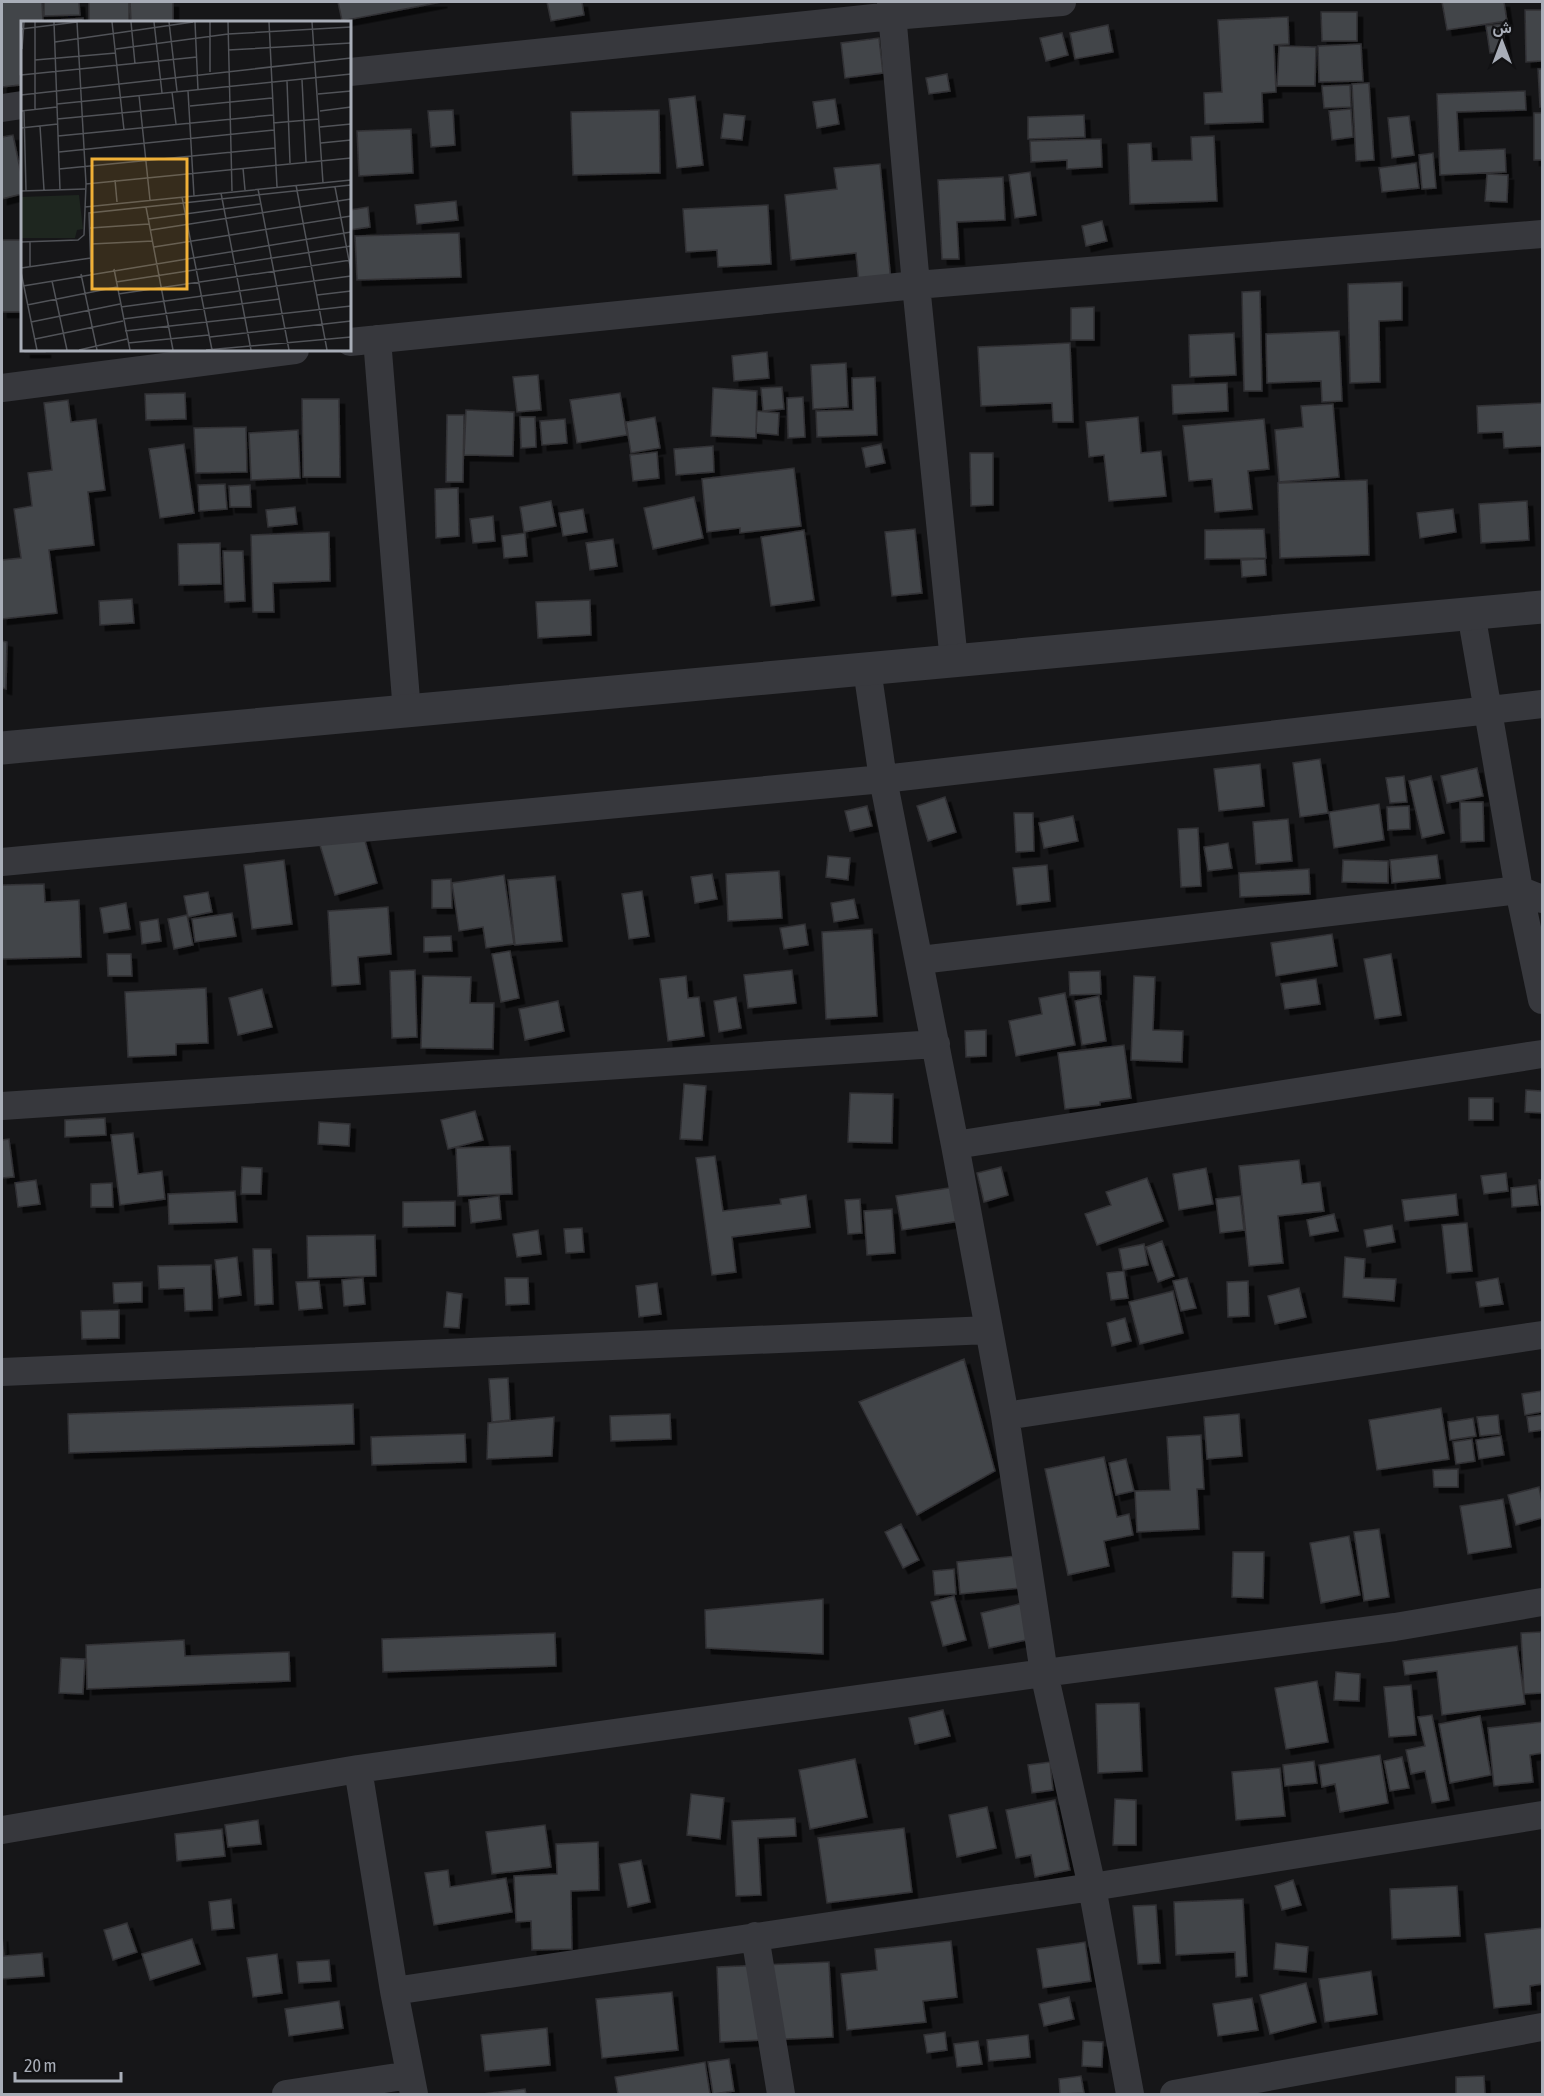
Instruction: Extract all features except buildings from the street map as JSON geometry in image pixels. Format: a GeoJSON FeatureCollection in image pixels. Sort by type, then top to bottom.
{"type":"FeatureCollection","features":[{"type":"Feature","properties":{"kind":"street"},"geometry":{"type":"LineString","coordinates":[[351,72],[892,9],[1062,2]]}},
{"type":"Feature","properties":{"kind":"street"},"geometry":{"type":"LineString","coordinates":[[892,9],[916,285],[954,661]]}},
{"type":"Feature","properties":{"kind":"street"},"geometry":{"type":"LineString","coordinates":[[2,108],[21,105]]}},
{"type":"Feature","properties":{"kind":"street"},"geometry":{"type":"LineString","coordinates":[[351,342],[916,285],[1542,234]]}},
{"type":"Feature","properties":{"kind":"street"},"geometry":{"type":"LineString","coordinates":[[377,339],[406,712]]}},
{"type":"Feature","properties":{"kind":"street"},"geometry":{"type":"LineString","coordinates":[[2,388],[287,351]]}},
{"type":"Feature","properties":{"kind":"street"},"geometry":{"type":"LineString","coordinates":[[2,748],[1542,607]]}},
{"type":"Feature","properties":{"kind":"street"},"geometry":{"type":"LineString","coordinates":[[1471,613],[1488,710],[1531,895],[1542,1000]]}},
{"type":"Feature","properties":{"kind":"street"},"geometry":{"type":"LineString","coordinates":[[867,669],[883,778],[956,1145],[1005,1416],[1044,1673],[1092,1887],[1130,2094]]}},
{"type":"Feature","properties":{"kind":"street"},"geometry":{"type":"LineString","coordinates":[[2,862],[883,778],[1542,704]]}},
{"type":"Feature","properties":{"kind":"street"},"geometry":{"type":"LineString","coordinates":[[920,960],[1531,895]]}},
{"type":"Feature","properties":{"kind":"street"},"geometry":{"type":"LineString","coordinates":[[2,1106],[936,1044]]}},
{"type":"Feature","properties":{"kind":"street"},"geometry":{"type":"LineString","coordinates":[[956,1145],[1542,1054]]}},
{"type":"Feature","properties":{"kind":"street"},"geometry":{"type":"LineString","coordinates":[[2,1371],[989,1330]]}},
{"type":"Feature","properties":{"kind":"street"},"geometry":{"type":"LineString","coordinates":[[1005,1416],[1542,1335]]}},
{"type":"Feature","properties":{"kind":"street"},"geometry":{"type":"LineString","coordinates":[[2,1830],[358,1769],[1044,1673],[1395,1627],[1542,1602]]}},
{"type":"Feature","properties":{"kind":"street"},"geometry":{"type":"LineString","coordinates":[[286,2094],[412,2085],[394,1991],[358,1769]]}},
{"type":"Feature","properties":{"kind":"street"},"geometry":{"type":"LineString","coordinates":[[394,1991],[1092,1887],[1542,1815]]}},
{"type":"Feature","properties":{"kind":"street"},"geometry":{"type":"LineString","coordinates":[[755,1936],[781,2094]]}},
{"type":"Feature","properties":{"kind":"street"},"geometry":{"type":"LineString","coordinates":[[1174,2094],[1542,2027]]}}]}
